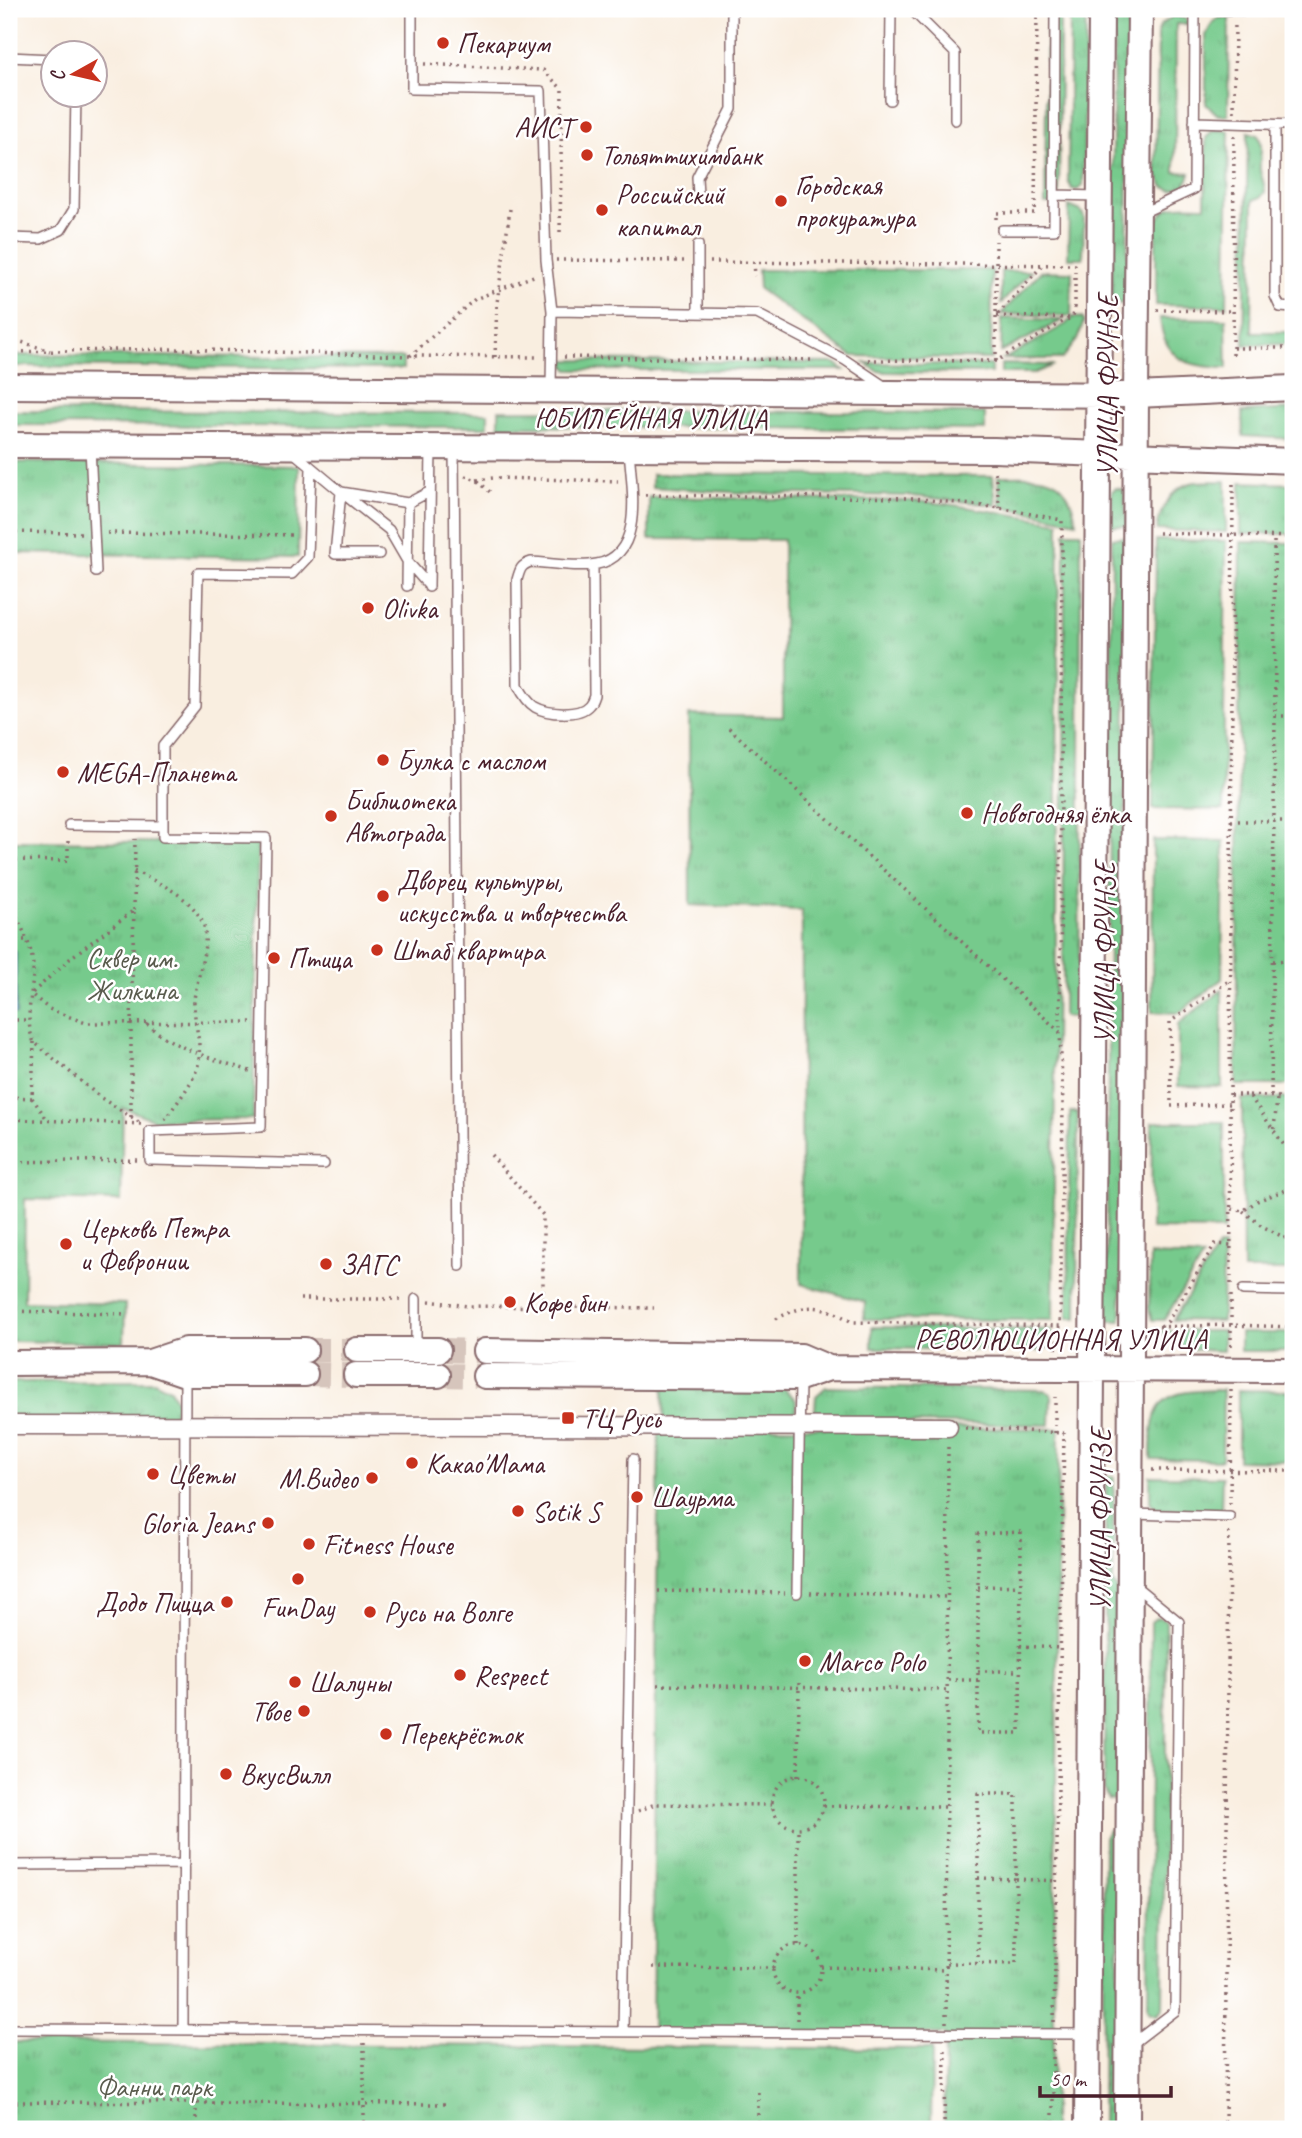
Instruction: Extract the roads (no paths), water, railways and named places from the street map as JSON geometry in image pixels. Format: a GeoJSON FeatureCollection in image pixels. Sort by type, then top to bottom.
{"type":"FeatureCollection","features":[{"type":"Feature","properties":{"kind":"main road","name":"УЛИЦА ФРУНЗЕ"},"geometry":{"type":"LineString","coordinates":[[1087,2129],[1098,394],[1087,308],[1099,196],[1101,9]]}},
{"type":"Feature","properties":{"kind":"main road","name":"УЛИЦА ФРУНЗЕ"},"geometry":{"type":"LineString","coordinates":[[1127,2129],[1140,9]]}},
{"type":"Feature","properties":{"kind":"main road","name":"ЮБИЛЕЙНАЯ УЛИЦА"},"geometry":{"type":"LineString","coordinates":[[9,386],[1136,395],[1293,388]]}},
{"type":"Feature","properties":{"kind":"main road","name":"ЮБИЛЕЙНАЯ УЛИЦА"},"geometry":{"type":"LineString","coordinates":[[9,445],[442,446],[1097,453],[1293,461]]}},
{"type":"Feature","properties":{"kind":"main road"},"geometry":{"type":"LineString","coordinates":[[9,1363],[150,1363],[185,1374],[305,1362],[186,1350],[150,1363]]}},
{"type":"Feature","properties":{"kind":"main road"},"geometry":{"type":"LineString","coordinates":[[356,1350],[427,1350]]}},
{"type":"Feature","properties":{"kind":"main road","name":"РЕВОЛЮЦИОННАЯ УЛИЦА"},"geometry":{"type":"LineString","coordinates":[[829,1368],[801,1356],[485,1364],[800,1378],[829,1368],[1293,1370]]}},
{"type":"Feature","properties":{"kind":"main road"},"geometry":{"type":"LineString","coordinates":[[356,1375],[438,1375]]}},
{"type":"Feature","properties":{"kind":"main road"},"geometry":{"type":"LineString","coordinates":[[1089,1813],[1129,1814]]}},
{"type":"Feature","properties":{"kind":"street"},"geometry":{"type":"LineString","coordinates":[[9,1425],[948,1427]]}},
{"type":"Feature","properties":{"kind":"lane"},"geometry":{"type":"LineString","coordinates":[[412,9],[412,89],[541,90],[546,260],[552,311],[551,389]]}},
{"type":"Feature","properties":{"kind":"lane"},"geometry":{"type":"LineString","coordinates":[[698,195],[697,177],[732,109],[732,9]]}},
{"type":"Feature","properties":{"kind":"lane"},"geometry":{"type":"LineString","coordinates":[[890,100],[891,9]]}},
{"type":"Feature","properties":{"kind":"lane"},"geometry":{"type":"LineString","coordinates":[[911,9],[955,53],[955,120]]}},
{"type":"Feature","properties":{"kind":"lane"},"geometry":{"type":"LineString","coordinates":[[999,228],[1054,230],[1055,9]]}},
{"type":"Feature","properties":{"kind":"lane"},"geometry":{"type":"LineString","coordinates":[[1140,9],[1293,11]]}},
{"type":"Feature","properties":{"kind":"lane"},"geometry":{"type":"LineString","coordinates":[[1138,214],[1194,189],[1195,9]]}},
{"type":"Feature","properties":{"kind":"lane"},"geometry":{"type":"LineString","coordinates":[[9,57],[38,58]]}},
{"type":"Feature","properties":{"kind":"lane"},"geometry":{"type":"LineString","coordinates":[[9,238],[41,239],[61,230],[74,209],[76,108]]}},
{"type":"Feature","properties":{"kind":"lane"},"geometry":{"type":"LineString","coordinates":[[1194,122],[1293,125]]}},
{"type":"Feature","properties":{"kind":"lane"},"geometry":{"type":"LineString","coordinates":[[1275,125],[1275,296],[1280,306],[1293,308]]}},
{"type":"Feature","properties":{"kind":"lane"},"geometry":{"type":"LineString","coordinates":[[1054,195],[1099,196]]}},
{"type":"Feature","properties":{"kind":"lane"},"geometry":{"type":"LineString","coordinates":[[698,245],[698,313]]}},
{"type":"Feature","properties":{"kind":"lane"},"geometry":{"type":"LineString","coordinates":[[552,311],[757,314],[845,360],[891,391]]}},
{"type":"Feature","properties":{"kind":"lane"},"geometry":{"type":"LineString","coordinates":[[90,445],[96,572]]}},
{"type":"Feature","properties":{"kind":"lane"},"geometry":{"type":"LineString","coordinates":[[285,445],[389,530],[407,561],[429,586],[429,492],[442,446]]}},
{"type":"Feature","properties":{"kind":"lane"},"geometry":{"type":"LineString","coordinates":[[442,446],[455,473],[460,1266]]}},
{"type":"Feature","properties":{"kind":"lane"},"geometry":{"type":"LineString","coordinates":[[593,565],[594,695],[589,706],[577,712],[546,711],[535,707],[518,685],[519,570],[531,562],[593,565],[618,555],[632,527],[629,448]]}},
{"type":"Feature","properties":{"kind":"lane"},"geometry":{"type":"LineString","coordinates":[[311,467],[308,557],[292,574],[198,573],[195,706],[163,746],[163,836],[266,838],[261,1127],[150,1131],[150,1160],[324,1164]]}},
{"type":"Feature","properties":{"kind":"lane"},"geometry":{"type":"LineString","coordinates":[[341,492],[408,503],[429,492]]}},
{"type":"Feature","properties":{"kind":"lane"},"geometry":{"type":"LineString","coordinates":[[341,492],[335,554],[379,554]]}},
{"type":"Feature","properties":{"kind":"lane"},"geometry":{"type":"LineString","coordinates":[[407,586],[408,503]]}},
{"type":"Feature","properties":{"kind":"lane"},"geometry":{"type":"LineString","coordinates":[[69,825],[163,826]]}},
{"type":"Feature","properties":{"kind":"lane"},"geometry":{"type":"LineString","coordinates":[[1243,1290],[1293,1291]]}},
{"type":"Feature","properties":{"kind":"lane"},"geometry":{"type":"LineString","coordinates":[[416,1299],[427,1350]]}},
{"type":"Feature","properties":{"kind":"lane"},"geometry":{"type":"LineString","coordinates":[[183,2028],[185,1374]]}},
{"type":"Feature","properties":{"kind":"lane"},"geometry":{"type":"LineString","coordinates":[[797,1593],[800,1378]]}},
{"type":"Feature","properties":{"kind":"lane"},"geometry":{"type":"LineString","coordinates":[[623,2032],[633,1459]]}},
{"type":"Feature","properties":{"kind":"lane"},"geometry":{"type":"LineString","coordinates":[[1130,1514],[1230,1517]]}},
{"type":"Feature","properties":{"kind":"lane"},"geometry":{"type":"LineString","coordinates":[[1128,2047],[1175,2011],[1179,1622],[1130,1581]]}},
{"type":"Feature","properties":{"kind":"lane"},"geometry":{"type":"LineString","coordinates":[[9,1865],[184,1864]]}},
{"type":"Feature","properties":{"kind":"lane"},"geometry":{"type":"LineString","coordinates":[[9,2029],[1088,2035]]}},
{"type":"Feature","properties":{"kind":"water"},"geometry":{"type":"Polygon","coordinates":[[[9,952],[16,952],[16,1014],[9,1014],[9,952]]]}},
{"type":"Feature","properties":{"kind":"tunnel"},"geometry":{"type":"LineString","coordinates":[[305,1350],[357,1350]]}},
{"type":"Feature","properties":{"kind":"tunnel"},"geometry":{"type":"LineString","coordinates":[[438,1350],[485,1351]]}},
{"type":"Feature","properties":{"kind":"tunnel"},"geometry":{"type":"LineString","coordinates":[[305,1374],[356,1375]]}},
{"type":"Feature","properties":{"kind":"tunnel"},"geometry":{"type":"LineString","coordinates":[[438,1375],[485,1376]]}},
{"type":"Feature","properties":{"kind":"place","name":"Пекариум"},"geometry":{"type":"Point","coordinates":[443,43]}},
{"type":"Feature","properties":{"kind":"place","name":"АИСТ"},"geometry":{"type":"Point","coordinates":[586,127]}},
{"type":"Feature","properties":{"kind":"place","name":"Тольяттихимбанк"},"geometry":{"type":"Point","coordinates":[587,155]}},
{"type":"Feature","properties":{"kind":"place","name":"Городская прокуратура"},"geometry":{"type":"Point","coordinates":[781,201]}},
{"type":"Feature","properties":{"kind":"place","name":"Российский капитал"},"geometry":{"type":"Point","coordinates":[602,210]}},
{"type":"Feature","properties":{"kind":"place","name":"Olivka"},"geometry":{"type":"Point","coordinates":[368,608]}},
{"type":"Feature","properties":{"kind":"place","name":"Булка с маслом"},"geometry":{"type":"Point","coordinates":[383,760]}},
{"type":"Feature","properties":{"kind":"place","name":"MEGA-Планета"},"geometry":{"type":"Point","coordinates":[63,772]}},
{"type":"Feature","properties":{"kind":"place","name":"Новогодняя ёлка"},"geometry":{"type":"Point","coordinates":[967,813]}},
{"type":"Feature","properties":{"kind":"place","name":"Библиотека Автограда"},"geometry":{"type":"Point","coordinates":[331,816]}},
{"type":"Feature","properties":{"kind":"place","name":"Дворец культуры, искусства и творчества"},"geometry":{"type":"Point","coordinates":[383,896]}},
{"type":"Feature","properties":{"kind":"place","name":"Штаб квартира"},"geometry":{"type":"Point","coordinates":[377,950]}},
{"type":"Feature","properties":{"kind":"place","name":"Птица"},"geometry":{"type":"Point","coordinates":[274,958]}},
{"type":"Feature","properties":{"kind":"place","name":"Церковь Петра и Февронии"},"geometry":{"type":"Point","coordinates":[66,1244]}},
{"type":"Feature","properties":{"kind":"place","name":"ЗАГС"},"geometry":{"type":"Point","coordinates":[326,1264]}},
{"type":"Feature","properties":{"kind":"place","name":"Кофе бин"},"geometry":{"type":"Point","coordinates":[510,1302]}},
{"type":"Feature","properties":{"kind":"place","name":"ТЦ Русь"},"geometry":{"type":"Point","coordinates":[568,1418]}},
{"type":"Feature","properties":{"kind":"place","name":"Какао'Мама"},"geometry":{"type":"Point","coordinates":[412,1463]}},
{"type":"Feature","properties":{"kind":"place","name":"Цветы"},"geometry":{"type":"Point","coordinates":[153,1474]}},
{"type":"Feature","properties":{"kind":"place","name":"М.Видео"},"geometry":{"type":"Point","coordinates":[372,1478]}},
{"type":"Feature","properties":{"kind":"place","name":"Шаурма"},"geometry":{"type":"Point","coordinates":[637,1497]}},
{"type":"Feature","properties":{"kind":"place","name":"Sotik S"},"geometry":{"type":"Point","coordinates":[518,1511]}},
{"type":"Feature","properties":{"kind":"place","name":"Gloria Jeans"},"geometry":{"type":"Point","coordinates":[268,1523]}},
{"type":"Feature","properties":{"kind":"place","name":"Fitness House"},"geometry":{"type":"Point","coordinates":[309,1544]}},
{"type":"Feature","properties":{"kind":"place","name":"FunDay"},"geometry":{"type":"Point","coordinates":[298,1579]}},
{"type":"Feature","properties":{"kind":"place","name":"Додо Пицца"},"geometry":{"type":"Point","coordinates":[227,1602]}},
{"type":"Feature","properties":{"kind":"place","name":"Русь на Волге"},"geometry":{"type":"Point","coordinates":[370,1612]}},
{"type":"Feature","properties":{"kind":"place","name":"Marco Polo"},"geometry":{"type":"Point","coordinates":[805,1661]}},
{"type":"Feature","properties":{"kind":"place","name":"Respect"},"geometry":{"type":"Point","coordinates":[460,1675]}},
{"type":"Feature","properties":{"kind":"place","name":"Шалуны"},"geometry":{"type":"Point","coordinates":[295,1682]}},
{"type":"Feature","properties":{"kind":"place","name":"Твое"},"geometry":{"type":"Point","coordinates":[304,1711]}},
{"type":"Feature","properties":{"kind":"place","name":"Перекрёсток"},"geometry":{"type":"Point","coordinates":[386,1734]}},
{"type":"Feature","properties":{"kind":"place","name":"ВкусВилл"},"geometry":{"type":"Point","coordinates":[226,1774]}},
{"type":"Feature","properties":{"kind":"park label","name":"Сквер им. Жилкина"},"geometry":{"type":"Point","coordinates":[132,974]}},
{"type":"Feature","properties":{"kind":"park label","name":"Фанни парк"},"geometry":{"type":"Point","coordinates":[154,2086]}}]}
